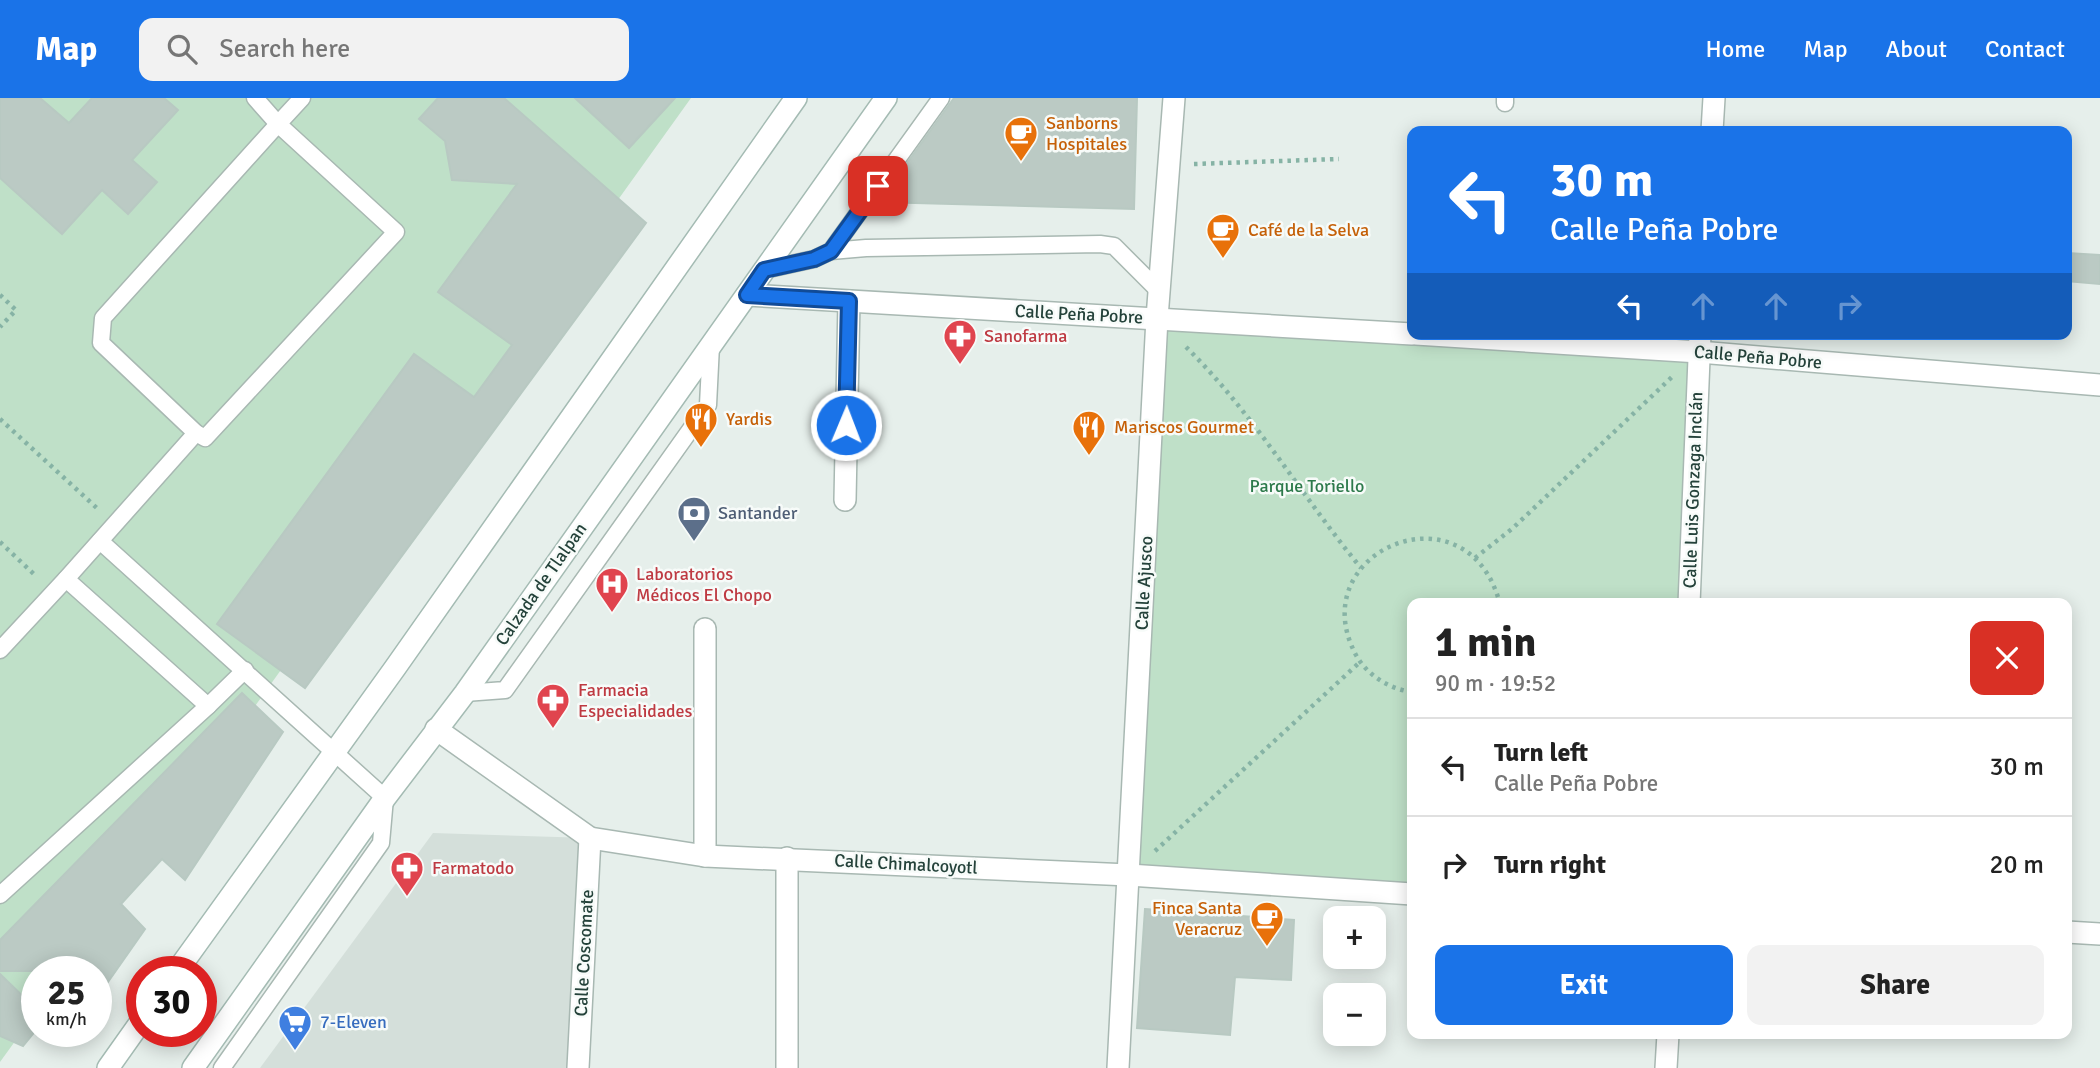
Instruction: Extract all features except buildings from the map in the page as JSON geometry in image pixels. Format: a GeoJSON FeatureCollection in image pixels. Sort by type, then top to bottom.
{"type":"FeatureCollection","features":[{"type":"Feature","properties":{"kind":"street"},"geometry":{"type":"LineString","coordinates":[[188,956],[796,98]]}},
{"type":"Feature","properties":{"kind":"street","name":"Calzada de Tlalpan"},"geometry":{"type":"LineString","coordinates":[[193,1068],[385,798],[465,693],[886,98]]}},
{"type":"Feature","properties":{"kind":"street","name":"Calle Ajusco"},"geometry":{"type":"LineString","coordinates":[[1118,1068],[1157,318],[1174,98]]}},
{"type":"Feature","properties":{"kind":"street"},"geometry":{"type":"LineString","coordinates":[[1712,126],[1714,98]]}},
{"type":"Feature","properties":{"kind":"street","name":"Calle Peña Pobre"},"geometry":{"type":"LineString","coordinates":[[747,295],[1407,334]]}},
{"type":"Feature","properties":{"kind":"street"},"geometry":{"type":"LineString","coordinates":[[845,500],[849,301]]}},
{"type":"Feature","properties":{"kind":"street","name":"Calle Peña Pobre"},"geometry":{"type":"LineString","coordinates":[[1604,340],[1699,343],[2100,385]]}},
{"type":"Feature","properties":{"kind":"street","name":"Calle Luis Gonzaga Inclán"},"geometry":{"type":"LineString","coordinates":[[1689,598],[1699,343]]}},
{"type":"Feature","properties":{"kind":"street"},"geometry":{"type":"LineString","coordinates":[[705,629],[705,856]]}},
{"type":"Feature","properties":{"kind":"street","name":"Calle Chimalcoyotl"},"geometry":{"type":"LineString","coordinates":[[436,729],[590,838],[705,856],[1129,875],[1407,894]]}},
{"type":"Feature","properties":{"kind":"street","name":"Calle Coscomate"},"geometry":{"type":"LineString","coordinates":[[578,1068],[590,838]]}},
{"type":"Feature","properties":{"kind":"street"},"geometry":{"type":"LineString","coordinates":[[787,858],[787,1068]]}},
{"type":"Feature","properties":{"kind":"street"},"geometry":{"type":"LineString","coordinates":[[2072,932],[2100,934]]}},
{"type":"Feature","properties":{"kind":"street"},"geometry":{"type":"LineString","coordinates":[[1666,1068],[1668,1039]]}},
{"type":"Feature","properties":{"kind":"street"},"geometry":{"type":"LineString","coordinates":[[108,1068],[126,1043]]}},
{"type":"Feature","properties":{"kind":"lane"},"geometry":{"type":"LineString","coordinates":[[255,98],[278,124],[396,232],[205,438],[196,433],[101,343],[103,318],[278,124],[302,98]]}},
{"type":"Feature","properties":{"kind":"lane"},"geometry":{"type":"LineString","coordinates":[[831,251],[941,98]]}},
{"type":"Feature","properties":{"kind":"lane"},"geometry":{"type":"LineString","coordinates":[[764,270],[814,259],[831,251],[866,248],[1100,244],[1114,246],[1159,291]]}},
{"type":"Feature","properties":{"kind":"lane"},"geometry":{"type":"LineString","coordinates":[[465,693],[505,690],[708,405],[711,345]]}},
{"type":"Feature","properties":{"kind":"lane"},"geometry":{"type":"LineString","coordinates":[[0,650],[196,433]]}},
{"type":"Feature","properties":{"kind":"lane"},"geometry":{"type":"LineString","coordinates":[[100,541],[385,798],[382,844],[222,1068]]}},
{"type":"Feature","properties":{"kind":"lane"},"geometry":{"type":"LineString","coordinates":[[66,579],[208,706]]}},
{"type":"Feature","properties":{"kind":"lane"},"geometry":{"type":"LineString","coordinates":[[0,895],[244,670]]}},
{"type":"Feature","properties":{"kind":"path"},"geometry":{"type":"LineString","coordinates":[[1169,165],[1339,159]]}},
{"type":"Feature","properties":{"kind":"path"},"geometry":{"type":"LineString","coordinates":[[0,295],[16,310],[0,327]]}},
{"type":"Feature","properties":{"kind":"path"},"geometry":{"type":"LineString","coordinates":[[1157,318],[1219,379],[1361,568]]}},
{"type":"Feature","properties":{"kind":"path"},"geometry":{"type":"LineString","coordinates":[[1475,558],[1513,528],[1699,343]]}},
{"type":"Feature","properties":{"kind":"path"},"geometry":{"type":"LineString","coordinates":[[0,419],[115,525]]}},
{"type":"Feature","properties":{"kind":"path"},"geometry":{"type":"LineString","coordinates":[[1407,692],[1379,680],[1360,662],[1348,640],[1344,615],[1349,590],[1361,568],[1379,550],[1402,540],[1428,538],[1453,544],[1475,558],[1491,578],[1498,598]]}},
{"type":"Feature","properties":{"kind":"path"},"geometry":{"type":"LineString","coordinates":[[0,542],[53,592]]}},
{"type":"Feature","properties":{"kind":"path"},"geometry":{"type":"LineString","coordinates":[[1129,875],[1360,662]]}},
{"type":"Feature","properties":{"kind":"shaded area"},"geometry":{"type":"Polygon","coordinates":[[[433,833],[590,838],[578,1068],[260,1068],[433,833]]]}},
{"type":"Feature","properties":{"kind":"green space"},"geometry":{"type":"Polygon","coordinates":[[[0,98],[691,98],[76,956],[21,956],[21,1033],[0,1062],[0,98]]]}},
{"type":"Feature","properties":{"kind":"green space","name":"Parque Toriello"},"geometry":{"type":"Polygon","coordinates":[[[1157,318],[1407,334],[1407,340],[1508,340],[1699,352],[1689,598],[1407,598],[1407,894],[1129,875],[1157,318]]]}},
{"type":"Feature","properties":{"kind":"place","name":"Sanborns Hospitales"},"geometry":{"type":"Point","coordinates":[1021,163]}},
{"type":"Feature","properties":{"kind":"place","name":"Café de la Selva"},"geometry":{"type":"Point","coordinates":[1223,260]}},
{"type":"Feature","properties":{"kind":"place","name":"Sanofarma"},"geometry":{"type":"Point","coordinates":[960,366]}},
{"type":"Feature","properties":{"kind":"place","name":"Yardis"},"geometry":{"type":"Point","coordinates":[701,449]}},
{"type":"Feature","properties":{"kind":"place","name":"Mariscos Gourmet"},"geometry":{"type":"Point","coordinates":[1089,457]}},
{"type":"Feature","properties":{"kind":"place","name":"Santander"},"geometry":{"type":"Point","coordinates":[694,543]}},
{"type":"Feature","properties":{"kind":"place","name":"Laboratorios Médicos El Chopo"},"geometry":{"type":"Point","coordinates":[612,614]}},
{"type":"Feature","properties":{"kind":"place","name":"Farmacia Especialidades"},"geometry":{"type":"Point","coordinates":[553,730]}},
{"type":"Feature","properties":{"kind":"place","name":"Farmatodo"},"geometry":{"type":"Point","coordinates":[407,898]}},
{"type":"Feature","properties":{"kind":"place","name":"Finca Santa Veracruz"},"geometry":{"type":"Point","coordinates":[1267,948]}},
{"type":"Feature","properties":{"kind":"place","name":"7-Eleven"},"geometry":{"type":"Point","coordinates":[295,1052]}},
{"type":"Feature","properties":{"kind":"route"},"geometry":{"type":"LineString","coordinates":[[846,425],[849,301],[747,295],[764,270],[814,259],[831,251],[878,186]]}}]}
